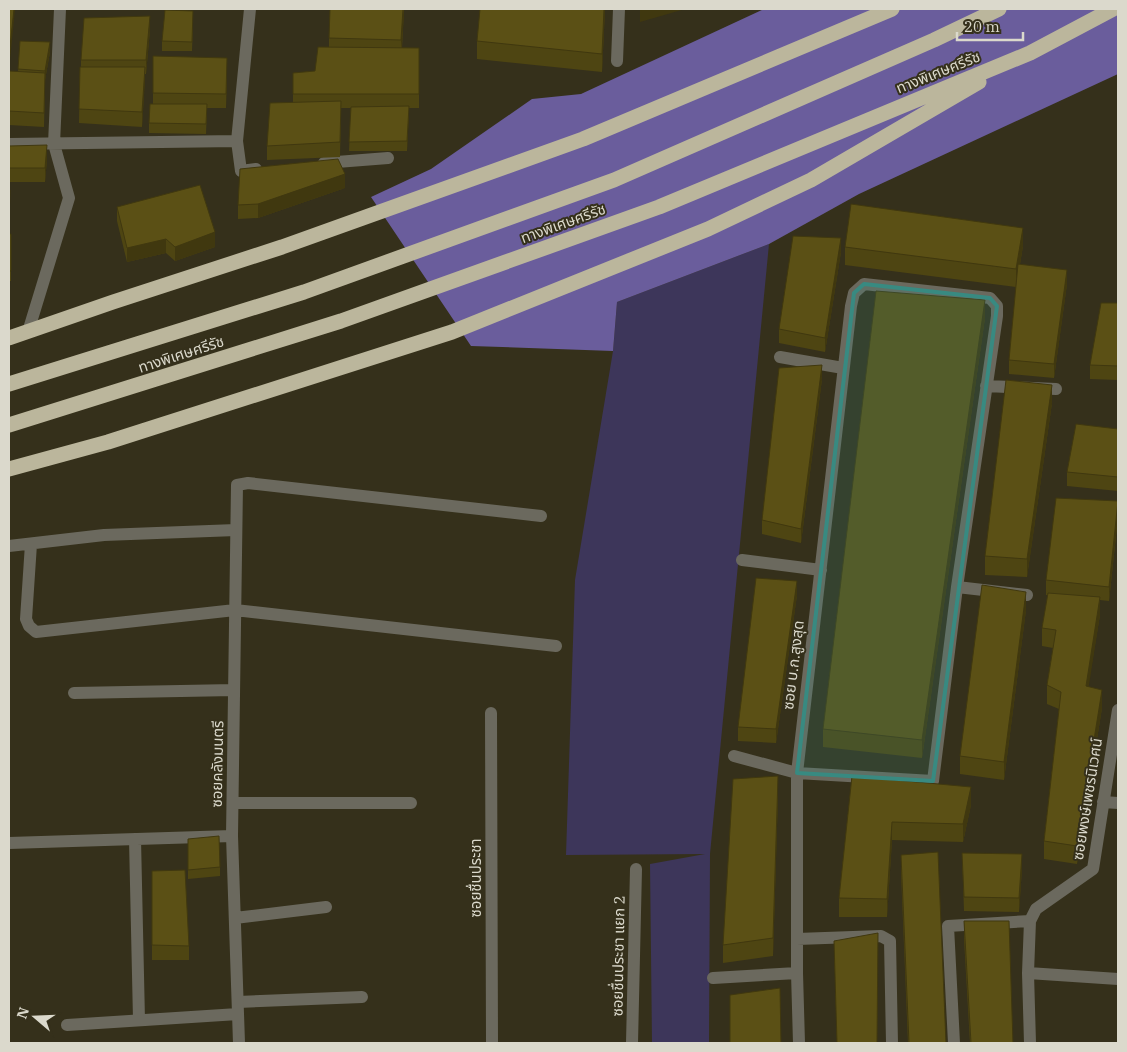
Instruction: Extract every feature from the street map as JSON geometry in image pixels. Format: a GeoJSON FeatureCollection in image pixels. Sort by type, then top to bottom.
{"type":"FeatureCollection","features":[{"type":"Feature","properties":{"kind":"highway"},"geometry":{"type":"LineString","coordinates":[[9,338],[113,302],[282,248],[583,139],[892,9]]}},
{"type":"Feature","properties":{"kind":"highway","name":"ทางพิเศษศรีรัช"},"geometry":{"type":"LineString","coordinates":[[9,384],[304,292],[614,180],[934,40],[999,9]]}},
{"type":"Feature","properties":{"kind":"highway","name":"ทางพิเศษศรีรัช"},"geometry":{"type":"LineString","coordinates":[[9,425],[341,322],[659,207],[1030,53],[1113,9]]}},
{"type":"Feature","properties":{"kind":"highway"},"geometry":{"type":"LineString","coordinates":[[9,469],[108,442],[452,332],[698,233],[811,180],[1030,53]]}},
{"type":"Feature","properties":{"kind":"street"},"geometry":{"type":"LineString","coordinates":[[28,332],[69,198],[54,144],[60,9]]}},
{"type":"Feature","properties":{"kind":"street"},"geometry":{"type":"LineString","coordinates":[[250,9],[237,141],[241,171],[271,168]]}},
{"type":"Feature","properties":{"kind":"street"},"geometry":{"type":"LineString","coordinates":[[617,61],[619,9]]}},
{"type":"Feature","properties":{"kind":"street"},"geometry":{"type":"LineString","coordinates":[[9,144],[237,141]]}},
{"type":"Feature","properties":{"kind":"street"},"geometry":{"type":"LineString","coordinates":[[310,165],[388,158]]}},
{"type":"Feature","properties":{"kind":"street","name":"ซอย บ.ก.สูงสุด"},"geometry":{"type":"LineString","coordinates":[[799,1043],[797,774],[843,368],[854,293],[864,284],[990,298],[997,306],[997,316],[986,386]]}},
{"type":"Feature","properties":{"kind":"street"},"geometry":{"type":"LineString","coordinates":[[780,357],[843,368]]}},
{"type":"Feature","properties":{"kind":"street"},"geometry":{"type":"LineString","coordinates":[[734,756],[797,774],[933,781],[957,588],[986,386],[1056,389]]}},
{"type":"Feature","properties":{"kind":"street","name":"ซอยคลังมนตรี"},"geometry":{"type":"LineString","coordinates":[[239,1043],[232,836],[237,485],[248,483],[541,516]]}},
{"type":"Feature","properties":{"kind":"street"},"geometry":{"type":"LineString","coordinates":[[9,546],[104,535],[236,530]]}},
{"type":"Feature","properties":{"kind":"street"},"geometry":{"type":"LineString","coordinates":[[31,544],[26,619],[29,626],[36,632],[235,610],[556,646]]}},
{"type":"Feature","properties":{"kind":"street"},"geometry":{"type":"LineString","coordinates":[[742,560],[820,570]]}},
{"type":"Feature","properties":{"kind":"street"},"geometry":{"type":"LineString","coordinates":[[957,588],[1027,595]]}},
{"type":"Feature","properties":{"kind":"street"},"geometry":{"type":"LineString","coordinates":[[74,693],[234,690]]}},
{"type":"Feature","properties":{"kind":"street","name":"ซอยพงษ์เพชรนิเวศน์"},"geometry":{"type":"LineString","coordinates":[[1030,921],[1036,910],[1093,869],[1118,710]]}},
{"type":"Feature","properties":{"kind":"street","name":"ซอยชื่นประชา"},"geometry":{"type":"LineString","coordinates":[[492,713],[492,1043]]}},
{"type":"Feature","properties":{"kind":"street"},"geometry":{"type":"LineString","coordinates":[[1104,802],[1118,803]]}},
{"type":"Feature","properties":{"kind":"street"},"geometry":{"type":"LineString","coordinates":[[233,803],[410,804]]}},
{"type":"Feature","properties":{"kind":"street"},"geometry":{"type":"LineString","coordinates":[[9,843],[232,836]]}},
{"type":"Feature","properties":{"kind":"street"},"geometry":{"type":"LineString","coordinates":[[135,839],[139,1020]]}},
{"type":"Feature","properties":{"kind":"street","name":"ซอยชื่นประชา แยก 2"},"geometry":{"type":"LineString","coordinates":[[632,1043],[636,869]]}},
{"type":"Feature","properties":{"kind":"street"},"geometry":{"type":"LineString","coordinates":[[235,918],[326,907]]}},
{"type":"Feature","properties":{"kind":"street"},"geometry":{"type":"LineString","coordinates":[[954,1043],[948,926],[1030,921],[1028,973],[1030,1043]]}},
{"type":"Feature","properties":{"kind":"street"},"geometry":{"type":"LineString","coordinates":[[797,939],[881,936],[890,941],[892,1043]]}},
{"type":"Feature","properties":{"kind":"street"},"geometry":{"type":"LineString","coordinates":[[714,978],[797,973]]}},
{"type":"Feature","properties":{"kind":"street"},"geometry":{"type":"LineString","coordinates":[[1028,973],[1118,979]]}},
{"type":"Feature","properties":{"kind":"street"},"geometry":{"type":"LineString","coordinates":[[67,1025],[139,1020],[362,996]]}},
{"type":"Feature","properties":{"kind":"highlighted area"},"geometry":{"type":"Polygon","coordinates":[[[864,284],[990,298],[997,306],[933,781],[797,773],[854,293],[864,284]]]}},
{"type":"Feature","properties":{"kind":"shaded area"},"geometry":{"type":"Polygon","coordinates":[[[764,9],[1118,9],[1118,74],[859,194],[769,244],[617,302],[613,351],[471,346],[371,197],[431,169],[532,99],[581,94],[764,9]]]}},
{"type":"Feature","properties":{"kind":"shaded area"},"geometry":{"type":"Polygon","coordinates":[[[769,244],[710,854],[709,1043],[652,1043],[650,864],[705,854],[566,855],[575,580],[613,351],[617,302],[769,244]]]}},
{"type":"Feature","properties":{"kind":"building"},"geometry":{"type":"Polygon","coordinates":[[[9,9],[14,9],[9,56],[9,9]]]}},
{"type":"Feature","properties":{"kind":"building"},"geometry":{"type":"Polygon","coordinates":[[[330,9],[403,9],[401,40],[329,38],[330,9]]]}},
{"type":"Feature","properties":{"kind":"building"},"geometry":{"type":"Polygon","coordinates":[[[480,9],[604,9],[602,54],[477,41],[480,9]]]}},
{"type":"Feature","properties":{"kind":"building"},"geometry":{"type":"Polygon","coordinates":[[[165,10],[193,11],[192,42],[162,41],[165,10]]]}},
{"type":"Feature","properties":{"kind":"building"},"geometry":{"type":"Polygon","coordinates":[[[150,16],[146,60],[81,60],[84,18],[150,16]]]}},
{"type":"Feature","properties":{"kind":"building"},"geometry":{"type":"Polygon","coordinates":[[[20,41],[50,42],[45,71],[18,69],[20,41]]]}},
{"type":"Feature","properties":{"kind":"building"},"geometry":{"type":"Polygon","coordinates":[[[318,47],[419,48],[419,94],[293,94],[293,73],[315,71],[318,47]]]}},
{"type":"Feature","properties":{"kind":"building"},"geometry":{"type":"Polygon","coordinates":[[[153,56],[227,58],[226,94],[153,93],[153,56]]]}},
{"type":"Feature","properties":{"kind":"building"},"geometry":{"type":"Polygon","coordinates":[[[80,67],[145,67],[142,112],[79,109],[80,67]]]}},
{"type":"Feature","properties":{"kind":"building"},"geometry":{"type":"Polygon","coordinates":[[[9,71],[45,73],[44,113],[9,111],[9,71]]]}},
{"type":"Feature","properties":{"kind":"building"},"geometry":{"type":"Polygon","coordinates":[[[341,101],[340,142],[267,146],[270,103],[341,101]]]}},
{"type":"Feature","properties":{"kind":"building"},"geometry":{"type":"Polygon","coordinates":[[[150,104],[207,104],[206,124],[149,123],[150,104]]]}},
{"type":"Feature","properties":{"kind":"building"},"geometry":{"type":"Polygon","coordinates":[[[409,106],[407,141],[349,142],[351,107],[409,106]]]}},
{"type":"Feature","properties":{"kind":"building"},"geometry":{"type":"Polygon","coordinates":[[[47,145],[45,168],[9,168],[9,146],[47,145]]]}},
{"type":"Feature","properties":{"kind":"building"},"geometry":{"type":"Polygon","coordinates":[[[338,159],[345,174],[258,204],[238,205],[240,169],[338,159]]]}},
{"type":"Feature","properties":{"kind":"building"},"geometry":{"type":"Polygon","coordinates":[[[200,185],[215,232],[175,247],[166,239],[127,248],[117,207],[200,185]]]}},
{"type":"Feature","properties":{"kind":"building"},"geometry":{"type":"Polygon","coordinates":[[[851,204],[1023,228],[1016,269],[845,247],[851,204]]]}},
{"type":"Feature","properties":{"kind":"building"},"geometry":{"type":"Polygon","coordinates":[[[9,234],[11,234],[11,271],[9,271],[9,234]]]}},
{"type":"Feature","properties":{"kind":"building"},"geometry":{"type":"Polygon","coordinates":[[[793,236],[841,238],[825,338],[779,329],[793,236]]]}},
{"type":"Feature","properties":{"kind":"building"},"geometry":{"type":"Polygon","coordinates":[[[1018,264],[1067,270],[1054,364],[1009,360],[1018,264]]]}},
{"type":"Feature","properties":{"kind":"building"},"geometry":{"type":"Polygon","coordinates":[[[876,291],[985,300],[922,740],[823,729],[876,291]]]}},
{"type":"Feature","properties":{"kind":"building"},"geometry":{"type":"Polygon","coordinates":[[[1101,303],[1118,303],[1118,366],[1090,365],[1101,303]]]}},
{"type":"Feature","properties":{"kind":"building"},"geometry":{"type":"Polygon","coordinates":[[[822,365],[801,529],[762,520],[779,368],[822,365]]]}},
{"type":"Feature","properties":{"kind":"building"},"geometry":{"type":"Polygon","coordinates":[[[1006,380],[1052,385],[1027,559],[985,556],[1006,380]]]}},
{"type":"Feature","properties":{"kind":"building"},"geometry":{"type":"Polygon","coordinates":[[[1076,424],[1118,429],[1118,477],[1067,472],[1076,424]]]}},
{"type":"Feature","properties":{"kind":"building"},"geometry":{"type":"Polygon","coordinates":[[[1056,498],[1118,501],[1109,587],[1046,580],[1056,498]]]}},
{"type":"Feature","properties":{"kind":"building"},"geometry":{"type":"Polygon","coordinates":[[[756,578],[797,581],[776,729],[738,727],[756,578]]]}},
{"type":"Feature","properties":{"kind":"building"},"geometry":{"type":"Polygon","coordinates":[[[982,585],[1026,592],[1004,762],[960,756],[982,585]]]}},
{"type":"Feature","properties":{"kind":"building"},"geometry":{"type":"Polygon","coordinates":[[[1048,593],[1100,597],[1086,686],[1102,690],[1077,846],[1044,841],[1061,692],[1047,685],[1056,630],[1042,628],[1048,593]]]}},
{"type":"Feature","properties":{"kind":"building"},"geometry":{"type":"Polygon","coordinates":[[[778,776],[773,938],[723,945],[733,779],[778,776]]]}},
{"type":"Feature","properties":{"kind":"building"},"geometry":{"type":"Polygon","coordinates":[[[852,776],[971,787],[963,824],[892,822],[887,899],[839,898],[852,776]]]}},
{"type":"Feature","properties":{"kind":"building"},"geometry":{"type":"Polygon","coordinates":[[[219,836],[220,867],[188,870],[188,839],[219,836]]]}},
{"type":"Feature","properties":{"kind":"building"},"geometry":{"type":"Polygon","coordinates":[[[938,852],[946,1043],[909,1043],[901,855],[938,852]]]}},
{"type":"Feature","properties":{"kind":"building"},"geometry":{"type":"Polygon","coordinates":[[[962,853],[1022,854],[1019,898],[964,897],[962,853]]]}},
{"type":"Feature","properties":{"kind":"building"},"geometry":{"type":"Polygon","coordinates":[[[185,870],[189,946],[152,945],[152,871],[185,870]]]}},
{"type":"Feature","properties":{"kind":"building"},"geometry":{"type":"Polygon","coordinates":[[[964,921],[1009,921],[1013,1043],[971,1043],[964,921]]]}},
{"type":"Feature","properties":{"kind":"building"},"geometry":{"type":"Polygon","coordinates":[[[878,933],[877,1043],[837,1043],[834,941],[878,933]]]}},
{"type":"Feature","properties":{"kind":"building"},"geometry":{"type":"Polygon","coordinates":[[[780,988],[781,1043],[730,1043],[730,995],[780,988]]]}}]}
